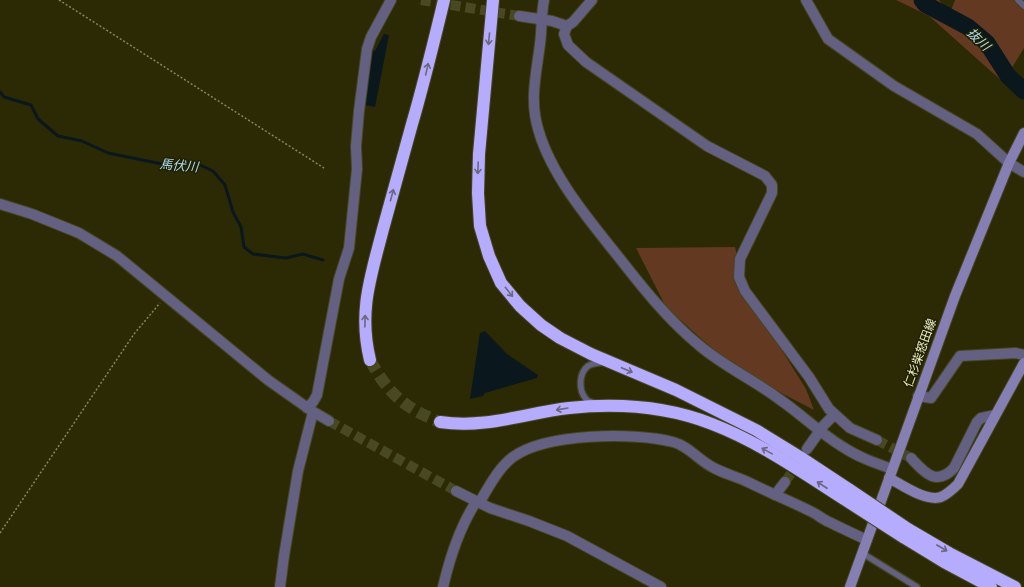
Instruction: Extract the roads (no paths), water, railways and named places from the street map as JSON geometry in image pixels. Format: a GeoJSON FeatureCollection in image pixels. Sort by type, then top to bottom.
{"type":"FeatureCollection","features":[{"type":"Feature","properties":{"kind":"highway"},"geometry":{"type":"LineString","coordinates":[[370,360],[366,342],[365,323],[366,304],[370,282],[396,179],[422,89],[444,0]]}},
{"type":"Feature","properties":{"kind":"highway"},"geometry":{"type":"LineString","coordinates":[[493,0],[479,154],[478,193],[480,226],[489,256],[501,282],[520,306],[541,325],[560,338],[609,362],[676,390],[756,430],[800,457],[847,494],[905,533],[944,562],[991,587]]}},
{"type":"Feature","properties":{"kind":"highway"},"geometry":{"type":"LineString","coordinates":[[440,422],[457,425],[477,424],[566,408],[598,406],[636,406],[662,410],[712,424],[737,435],[847,494]]}},
{"type":"Feature","properties":{"kind":"highway"},"geometry":{"type":"LineString","coordinates":[[905,533],[949,553],[1016,587]]}},
{"type":"Feature","properties":{"kind":"main road","name":"仁杉柴怒田線"},"geometry":{"type":"LineString","coordinates":[[850,587],[955,296],[1009,163],[1024,133]]}},
{"type":"Feature","properties":{"kind":"main road"},"geometry":{"type":"LineString","coordinates":[[890,474],[917,493],[928,497],[940,497],[950,492],[958,484],[1024,363]]}},
{"type":"Feature","properties":{"kind":"street"},"geometry":{"type":"LineString","coordinates":[[280,587],[298,472],[310,410],[316,395],[339,279],[349,248],[357,169],[356,146],[359,111],[367,49],[371,38],[391,0]]}},
{"type":"Feature","properties":{"kind":"street"},"geometry":{"type":"LineString","coordinates":[[544,0],[533,99],[537,124],[549,158],[588,219],[645,290],[690,338],[729,368],[774,395],[834,441],[890,474]]}},
{"type":"Feature","properties":{"kind":"street"},"geometry":{"type":"LineString","coordinates":[[592,0],[573,22],[567,26],[564,34],[568,45],[586,62],[707,146],[765,176],[772,185],[772,193],[740,259],[739,277],[745,291],[809,377],[834,415],[850,428],[877,440]]}},
{"type":"Feature","properties":{"kind":"street"},"geometry":{"type":"LineString","coordinates":[[806,0],[828,39],[894,86],[977,134],[1009,163],[1024,172]]}},
{"type":"Feature","properties":{"kind":"street"},"geometry":{"type":"LineString","coordinates":[[519,16],[552,21],[567,26]]}},
{"type":"Feature","properties":{"kind":"street"},"geometry":{"type":"LineString","coordinates":[[0,204],[32,214],[79,233],[117,256],[268,380],[310,410],[329,421]]}},
{"type":"Feature","properties":{"kind":"street"},"geometry":{"type":"LineString","coordinates":[[918,396],[931,398],[960,356],[1016,353],[1024,355]]}},
{"type":"Feature","properties":{"kind":"street"},"geometry":{"type":"LineString","coordinates":[[808,449],[820,430],[834,415]]}},
{"type":"Feature","properties":{"kind":"street"},"geometry":{"type":"LineString","coordinates":[[911,458],[928,475],[942,476],[949,473],[954,468],[977,422],[981,418],[995,415]]}},
{"type":"Feature","properties":{"kind":"street"},"geometry":{"type":"LineString","coordinates":[[443,587],[459,531],[468,514],[507,463],[520,453],[537,447],[585,437],[635,437],[674,442],[684,446],[714,468],[776,495],[867,540]]}},
{"type":"Feature","properties":{"kind":"street"},"geometry":{"type":"LineString","coordinates":[[776,495],[785,482]]}},
{"type":"Feature","properties":{"kind":"street"},"geometry":{"type":"LineString","coordinates":[[456,491],[478,502],[567,536],[661,587]]}},
{"type":"Feature","properties":{"kind":"lane"},"geometry":{"type":"LineString","coordinates":[[1018,0],[1024,6]]}},
{"type":"Feature","properties":{"kind":"lane"},"geometry":{"type":"LineString","coordinates":[[598,406],[586,399],[581,389],[582,376],[588,366],[595,363],[609,362]]}},
{"type":"Feature","properties":{"kind":"lane"},"geometry":{"type":"LineString","coordinates":[[862,554],[917,587]]}},
{"type":"Feature","properties":{"kind":"waterway","name":"抜川"},"geometry":{"type":"LineString","coordinates":[[922,0],[925,4],[968,27],[987,43],[1008,76],[1024,91]]}},
{"type":"Feature","properties":{"kind":"waterway","name":"馬伏川"},"geometry":{"type":"LineString","coordinates":[[0,92],[4,97],[31,105],[38,119],[58,136],[82,141],[108,153],[167,165],[200,165],[213,171],[225,185],[233,212],[241,227],[244,247],[253,254],[286,258],[303,254],[323,260]]}},
{"type":"Feature","properties":{"kind":"tunnel"},"geometry":{"type":"LineString","coordinates":[[421,0],[519,16]]}},
{"type":"Feature","properties":{"kind":"tunnel"},"geometry":{"type":"LineString","coordinates":[[370,360],[383,382],[398,398],[416,411],[440,422]]}},
{"type":"Feature","properties":{"kind":"tunnel"},"geometry":{"type":"LineString","coordinates":[[329,421],[456,491]]}},
{"type":"Feature","properties":{"kind":"tunnel"},"geometry":{"type":"LineString","coordinates":[[877,440],[911,458]]}},
{"type":"Feature","properties":{"kind":"tunnel"},"geometry":{"type":"LineString","coordinates":[[785,482],[799,462]]}}]}
